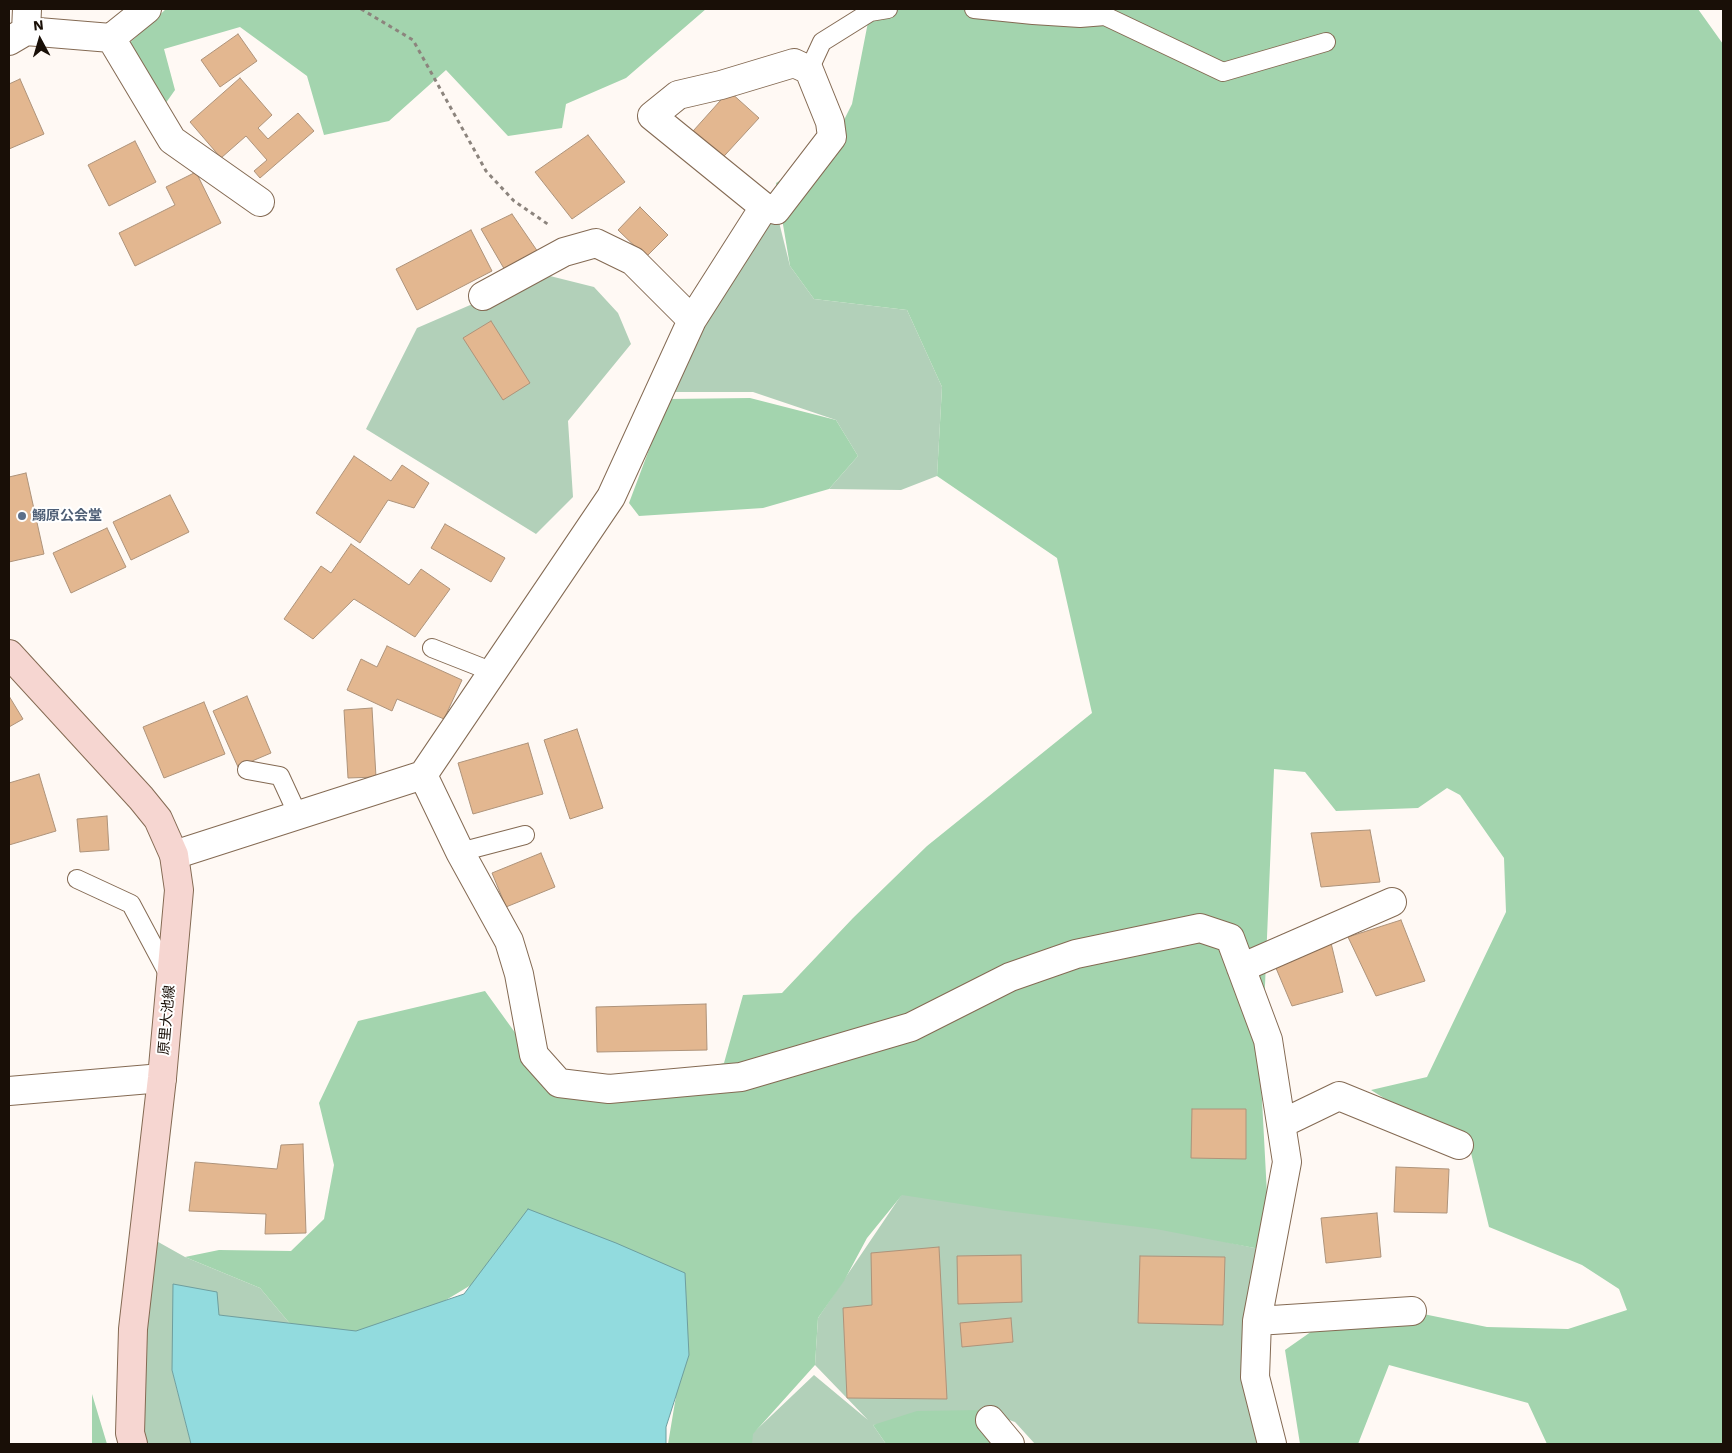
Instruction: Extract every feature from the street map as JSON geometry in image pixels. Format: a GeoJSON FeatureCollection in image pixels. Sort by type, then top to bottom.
{"type":"FeatureCollection","features":[{"type":"Feature","properties":{"kind":"main road","name":"原里大池線"},"geometry":{"type":"LineString","coordinates":[[9,654],[141,798],[158,819],[174,855],[179,890],[162,1078],[133,1329],[130,1433],[133,1444]]}},
{"type":"Feature","properties":{"kind":"street"},"geometry":{"type":"LineString","coordinates":[[20,27],[111,38],[147,9]]}},
{"type":"Feature","properties":{"kind":"street"},"geometry":{"type":"LineString","coordinates":[[111,38],[172,140],[260,202]]}},
{"type":"Feature","properties":{"kind":"street"},"geometry":{"type":"LineString","coordinates":[[794,63],[810,70],[830,122],[832,137],[776,210],[764,208],[652,116],[678,95],[721,85],[794,63]]}},
{"type":"Feature","properties":{"kind":"street"},"geometry":{"type":"LineString","coordinates":[[174,855],[423,775],[611,496],[692,320],[764,208]]}},
{"type":"Feature","properties":{"kind":"street"},"geometry":{"type":"LineString","coordinates":[[483,296],[564,252],[596,243],[633,261],[692,320]]}},
{"type":"Feature","properties":{"kind":"street"},"geometry":{"type":"LineString","coordinates":[[423,775],[460,852],[509,941],[519,974],[534,1055],[559,1083],[609,1089],[741,1077],[911,1027],[1010,977],[1076,954],[1200,928],[1230,938],[1268,1040],[1287,1162],[1257,1321],[1255,1378],[1272,1444]]}},
{"type":"Feature","properties":{"kind":"street"},"geometry":{"type":"LineString","coordinates":[[1241,968],[1392,902]]}},
{"type":"Feature","properties":{"kind":"street"},"geometry":{"type":"LineString","coordinates":[[9,1091],[162,1078]]}},
{"type":"Feature","properties":{"kind":"street"},"geometry":{"type":"LineString","coordinates":[[1282,1124],[1339,1096],[1459,1144]]}},
{"type":"Feature","properties":{"kind":"street"},"geometry":{"type":"LineString","coordinates":[[1257,1321],[1412,1312]]}},
{"type":"Feature","properties":{"kind":"street"},"geometry":{"type":"LineString","coordinates":[[990,1420],[1010,1444]]}},
{"type":"Feature","properties":{"kind":"lane"},"geometry":{"type":"LineString","coordinates":[[810,70],[822,42],[870,12],[888,9]]}},
{"type":"Feature","properties":{"kind":"lane"},"geometry":{"type":"LineString","coordinates":[[974,9],[1033,16],[1080,18],[1106,16],[1223,72],[1326,42]]}},
{"type":"Feature","properties":{"kind":"lane"},"geometry":{"type":"LineString","coordinates":[[432,648],[493,672]]}},
{"type":"Feature","properties":{"kind":"lane"},"geometry":{"type":"LineString","coordinates":[[247,770],[280,776],[298,815]]}},
{"type":"Feature","properties":{"kind":"lane"},"geometry":{"type":"LineString","coordinates":[[460,852],[525,836]]}},
{"type":"Feature","properties":{"kind":"lane"},"geometry":{"type":"LineString","coordinates":[[77,878],[131,904],[171,979]]}},
{"type":"Feature","properties":{"kind":"path"},"geometry":{"type":"LineString","coordinates":[[360,9],[413,40],[486,171],[514,201],[551,226]]}},
{"type":"Feature","properties":{"kind":"green space"},"geometry":{"type":"Polygon","coordinates":[[[166,9],[706,9],[626,78],[566,104],[562,128],[508,136],[446,70],[389,121],[324,135],[307,76],[240,27],[164,49],[175,90],[163,107],[124,48],[166,9]]]}},
{"type":"Feature","properties":{"kind":"green space"},"geometry":{"type":"Polygon","coordinates":[[[868,9],[1698,9],[1723,44],[1723,1444],[1547,1444],[1528,1403],[1389,1365],[1358,1444],[1300,1444],[1285,1350],[1345,1308],[1389,1307],[1487,1327],[1568,1329],[1627,1310],[1619,1289],[1582,1265],[1489,1227],[1471,1153],[1371,1090],[1427,1077],[1506,912],[1504,858],[1460,795],[1447,788],[1418,808],[1336,811],[1305,772],[1274,769],[1261,1081],[1270,1251],[1156,1229],[1006,1211],[902,1195],[867,1238],[844,1281],[818,1318],[815,1365],[753,1434],[752,1444],[668,1444],[676,1396],[536,1246],[441,1303],[356,1332],[291,1325],[260,1288],[185,1257],[219,1250],[291,1251],[324,1219],[334,1165],[319,1103],[358,1021],[485,991],[555,1088],[637,1086],[724,1063],[743,995],[782,993],[853,918],[927,846],[1092,713],[1057,558],[937,476],[942,387],[907,310],[814,299],[790,266],[776,183],[829,150],[852,104],[870,12],[868,9]]]}},
{"type":"Feature","properties":{"kind":"green space"},"geometry":{"type":"Polygon","coordinates":[[[776,210],[790,266],[814,299],[907,310],[942,387],[937,476],[901,490],[829,489],[858,456],[836,420],[753,392],[672,392],[692,320],[776,210]]]}},
{"type":"Feature","properties":{"kind":"green space"},"geometry":{"type":"Polygon","coordinates":[[[542,274],[594,287],[618,313],[631,344],[568,421],[573,497],[536,534],[366,429],[417,328],[542,274]]]}},
{"type":"Feature","properties":{"kind":"green space"},"geometry":{"type":"Polygon","coordinates":[[[750,398],[836,420],[858,456],[829,489],[763,508],[639,516],[629,503],[668,399],[750,398]]]}},
{"type":"Feature","properties":{"kind":"green space"},"geometry":{"type":"Polygon","coordinates":[[[550,1095],[1259,1249],[1265,1444],[1035,1444],[1015,1422],[980,1410],[873,1425],[886,1444],[752,1444],[752,1434],[814,1375],[868,1420],[815,1365],[818,1318],[902,1194],[550,1095]]]}},
{"type":"Feature","properties":{"kind":"green space"},"geometry":{"type":"Polygon","coordinates":[[[144,1234],[185,1257],[260,1288],[291,1325],[218,1315],[172,1370],[191,1444],[134,1444],[144,1234]]]}},
{"type":"Feature","properties":{"kind":"green space"},"geometry":{"type":"Polygon","coordinates":[[[92,1394],[107,1444],[92,1444],[92,1394]]]}},
{"type":"Feature","properties":{"kind":"green space"},"geometry":{"type":"Polygon","coordinates":[[[980,1410],[1015,1444],[886,1444],[873,1425],[917,1411],[980,1410]]]}},
{"type":"Feature","properties":{"kind":"water"},"geometry":{"type":"Polygon","coordinates":[[[528,1209],[616,1243],[685,1273],[689,1355],[666,1427],[666,1444],[191,1444],[172,1370],[173,1284],[217,1292],[219,1315],[356,1331],[464,1294],[528,1209]]]}},
{"type":"Feature","properties":{"kind":"building"},"geometry":{"type":"Polygon","coordinates":[[[238,34],[257,61],[220,87],[201,60],[238,34]]]}},
{"type":"Feature","properties":{"kind":"building"},"geometry":{"type":"Polygon","coordinates":[[[240,78],[272,115],[258,128],[268,139],[298,113],[314,131],[260,178],[254,171],[267,160],[246,136],[221,158],[190,122],[240,78]]]}},
{"type":"Feature","properties":{"kind":"building"},"geometry":{"type":"Polygon","coordinates":[[[20,79],[44,134],[9,149],[9,84],[20,79]]]}},
{"type":"Feature","properties":{"kind":"building"},"geometry":{"type":"Polygon","coordinates":[[[729,91],[759,118],[715,166],[685,140],[729,91]]]}},
{"type":"Feature","properties":{"kind":"building"},"geometry":{"type":"Polygon","coordinates":[[[588,135],[625,182],[572,219],[535,172],[588,135]]]}},
{"type":"Feature","properties":{"kind":"building"},"geometry":{"type":"Polygon","coordinates":[[[135,141],[156,182],[109,206],[88,165],[135,141]]]}},
{"type":"Feature","properties":{"kind":"building"},"geometry":{"type":"Polygon","coordinates":[[[196,172],[221,223],[135,266],[119,233],[175,205],[166,187],[196,172]]]}},
{"type":"Feature","properties":{"kind":"building"},"geometry":{"type":"Polygon","coordinates":[[[640,207],[668,235],[646,257],[618,230],[640,207]]]}},
{"type":"Feature","properties":{"kind":"building"},"geometry":{"type":"Polygon","coordinates":[[[512,214],[538,252],[506,272],[481,229],[512,214]]]}},
{"type":"Feature","properties":{"kind":"building"},"geometry":{"type":"Polygon","coordinates":[[[471,230],[492,271],[417,310],[396,269],[471,230]]]}},
{"type":"Feature","properties":{"kind":"building"},"geometry":{"type":"Polygon","coordinates":[[[491,321],[530,383],[503,400],[463,338],[491,321]]]}},
{"type":"Feature","properties":{"kind":"building"},"geometry":{"type":"Polygon","coordinates":[[[354,456],[391,481],[402,465],[429,483],[414,508],[388,500],[360,543],[316,513],[354,456]]]}},
{"type":"Feature","properties":{"kind":"building","name":"鰯原公会堂"},"geometry":{"type":"Polygon","coordinates":[[[26,473],[44,554],[9,562],[9,477],[26,473]]]}},
{"type":"Feature","properties":{"kind":"building"},"geometry":{"type":"Polygon","coordinates":[[[170,495],[189,532],[131,560],[113,522],[170,495]]]}},
{"type":"Feature","properties":{"kind":"building"},"geometry":{"type":"Polygon","coordinates":[[[445,524],[505,558],[491,582],[431,548],[445,524]]]}},
{"type":"Feature","properties":{"kind":"building"},"geometry":{"type":"Polygon","coordinates":[[[107,528],[126,567],[71,593],[53,553],[107,528]]]}},
{"type":"Feature","properties":{"kind":"building"},"geometry":{"type":"Polygon","coordinates":[[[351,544],[409,585],[421,569],[450,589],[415,637],[354,599],[313,639],[284,619],[321,566],[331,573],[351,544]]]}},
{"type":"Feature","properties":{"kind":"building"},"geometry":{"type":"Polygon","coordinates":[[[387,646],[462,680],[444,719],[397,699],[392,711],[347,690],[361,659],[377,667],[387,646]]]}},
{"type":"Feature","properties":{"kind":"building"},"geometry":{"type":"Polygon","coordinates":[[[9,696],[23,719],[9,727],[9,696]]]}},
{"type":"Feature","properties":{"kind":"building"},"geometry":{"type":"Polygon","coordinates":[[[247,696],[271,753],[238,767],[213,711],[247,696]]]}},
{"type":"Feature","properties":{"kind":"building"},"geometry":{"type":"Polygon","coordinates":[[[204,702],[225,754],[164,778],[143,727],[204,702]]]}},
{"type":"Feature","properties":{"kind":"building"},"geometry":{"type":"Polygon","coordinates":[[[372,708],[376,777],[348,778],[344,710],[372,708]]]}},
{"type":"Feature","properties":{"kind":"building"},"geometry":{"type":"Polygon","coordinates":[[[577,729],[603,808],[570,819],[544,740],[577,729]]]}},
{"type":"Feature","properties":{"kind":"building"},"geometry":{"type":"Polygon","coordinates":[[[528,743],[543,794],[473,814],[458,763],[528,743]]]}},
{"type":"Feature","properties":{"kind":"building"},"geometry":{"type":"Polygon","coordinates":[[[39,774],[56,831],[9,845],[9,783],[39,774]]]}},
{"type":"Feature","properties":{"kind":"building"},"geometry":{"type":"Polygon","coordinates":[[[107,816],[109,850],[80,852],[77,819],[107,816]]]}},
{"type":"Feature","properties":{"kind":"building"},"geometry":{"type":"Polygon","coordinates":[[[1370,830],[1380,882],[1321,887],[1311,833],[1370,830]]]}},
{"type":"Feature","properties":{"kind":"building"},"geometry":{"type":"Polygon","coordinates":[[[541,853],[555,887],[506,907],[492,873],[541,853]]]}},
{"type":"Feature","properties":{"kind":"building"},"geometry":{"type":"Polygon","coordinates":[[[1401,920],[1425,981],[1376,996],[1348,937],[1401,920]]]}},
{"type":"Feature","properties":{"kind":"building"},"geometry":{"type":"Polygon","coordinates":[[[1331,943],[1343,992],[1292,1006],[1273,961],[1331,943]]]}},
{"type":"Feature","properties":{"kind":"building"},"geometry":{"type":"Polygon","coordinates":[[[706,1004],[707,1050],[597,1052],[596,1007],[706,1004]]]}},
{"type":"Feature","properties":{"kind":"building"},"geometry":{"type":"Polygon","coordinates":[[[1192,1109],[1246,1109],[1246,1159],[1191,1158],[1192,1109]]]}},
{"type":"Feature","properties":{"kind":"building"},"geometry":{"type":"Polygon","coordinates":[[[303,1144],[306,1233],[265,1234],[266,1214],[189,1211],[195,1162],[277,1169],[281,1145],[303,1144]]]}},
{"type":"Feature","properties":{"kind":"building"},"geometry":{"type":"Polygon","coordinates":[[[1396,1167],[1449,1169],[1447,1213],[1394,1212],[1396,1167]]]}},
{"type":"Feature","properties":{"kind":"building"},"geometry":{"type":"Polygon","coordinates":[[[1377,1213],[1381,1257],[1326,1263],[1321,1218],[1377,1213]]]}},
{"type":"Feature","properties":{"kind":"building"},"geometry":{"type":"Polygon","coordinates":[[[939,1247],[947,1399],[847,1398],[843,1308],[872,1305],[871,1253],[939,1247]]]}},
{"type":"Feature","properties":{"kind":"building"},"geometry":{"type":"Polygon","coordinates":[[[1021,1255],[1022,1302],[958,1304],[957,1256],[1021,1255]]]}},
{"type":"Feature","properties":{"kind":"building"},"geometry":{"type":"Polygon","coordinates":[[[1140,1256],[1225,1257],[1223,1325],[1138,1323],[1140,1256]]]}},
{"type":"Feature","properties":{"kind":"building"},"geometry":{"type":"Polygon","coordinates":[[[1011,1318],[1013,1342],[962,1347],[960,1323],[1011,1318]]]}},
{"type":"Feature","properties":{"kind":"place","name":"鰯原公会堂"},"geometry":{"type":"Point","coordinates":[22,516]}}]}
